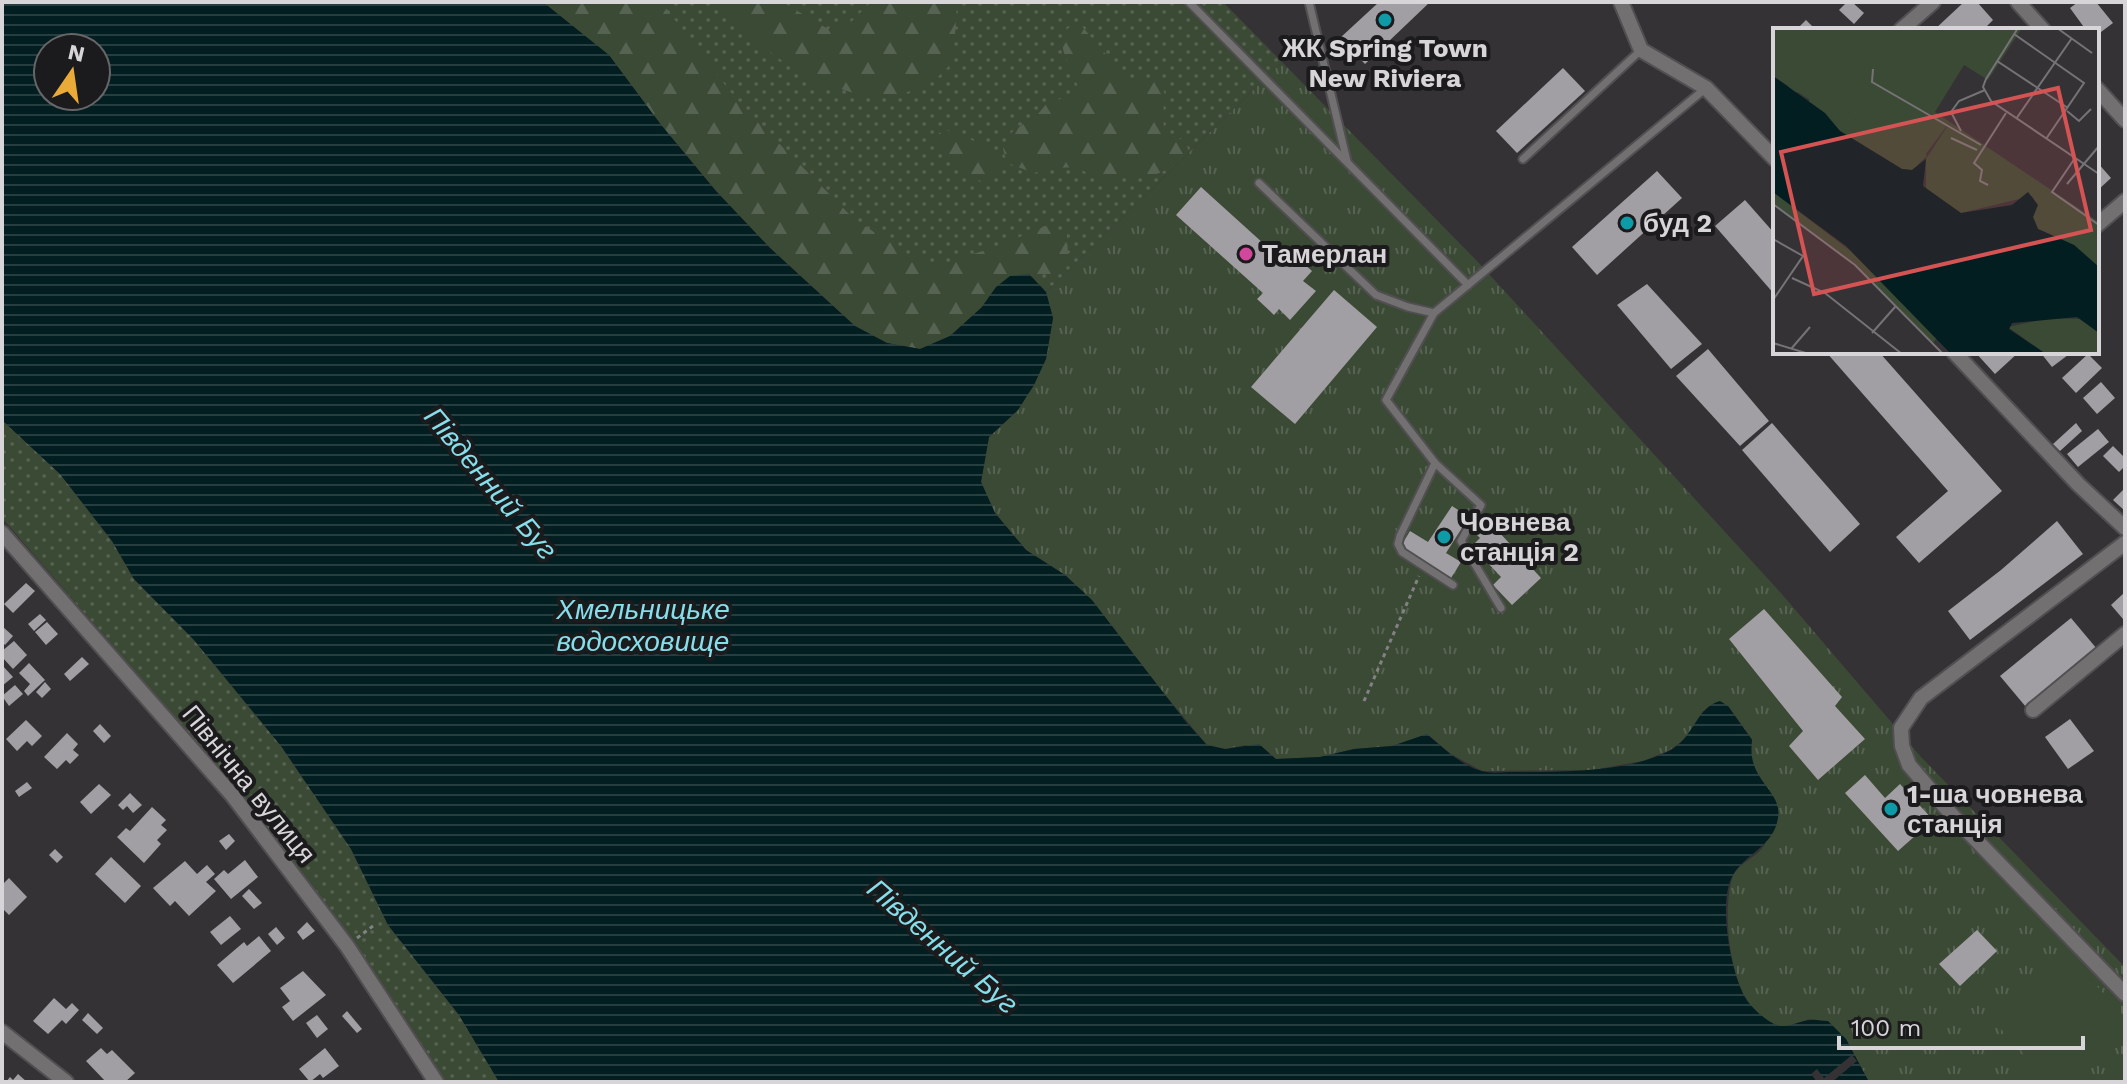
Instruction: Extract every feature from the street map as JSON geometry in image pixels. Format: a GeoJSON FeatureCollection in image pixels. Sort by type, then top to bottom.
{"type":"FeatureCollection","features":[{"type":"Feature","properties":{"kind":"street"},"geometry":{"type":"LineString","coordinates":[[1621,2],[1641,50],[1706,88],[1772,150]]}},
{"type":"Feature","properties":{"kind":"street"},"geometry":{"type":"LineString","coordinates":[[1903,28],[1933,2]]}},
{"type":"Feature","properties":{"kind":"street"},"geometry":{"type":"LineString","coordinates":[[2018,2],[2041,28]]}},
{"type":"Feature","properties":{"kind":"street"},"geometry":{"type":"LineString","coordinates":[[2099,91],[2125,120]]}},
{"type":"Feature","properties":{"kind":"street"},"geometry":{"type":"LineString","coordinates":[[2099,223],[2125,201]]}},
{"type":"Feature","properties":{"kind":"street"},"geometry":{"type":"LineString","coordinates":[[1956,354],[2078,484],[2125,528]]}},
{"type":"Feature","properties":{"kind":"street","name":"Північна вулиця"},"geometry":{"type":"LineString","coordinates":[[2,533],[233,796],[347,946],[436,1082]]}},
{"type":"Feature","properties":{"kind":"street"},"geometry":{"type":"LineString","coordinates":[[2125,543],[1921,698],[1901,728],[1902,746],[1909,765],[1952,815],[2125,994]]}},
{"type":"Feature","properties":{"kind":"street"},"geometry":{"type":"LineString","coordinates":[[2033,710],[2125,634]]}},
{"type":"Feature","properties":{"kind":"street"},"geometry":{"type":"LineString","coordinates":[[2,1032],[66,1082]]}},
{"type":"Feature","properties":{"kind":"lane"},"geometry":{"type":"LineString","coordinates":[[1189,2],[1468,285]]}},
{"type":"Feature","properties":{"kind":"lane"},"geometry":{"type":"LineString","coordinates":[[1309,2],[1347,164]]}},
{"type":"Feature","properties":{"kind":"lane"},"geometry":{"type":"LineString","coordinates":[[1523,159],[1641,50]]}},
{"type":"Feature","properties":{"kind":"lane"},"geometry":{"type":"LineString","coordinates":[[1501,608],[1461,541],[1481,505],[1435,463],[1386,400],[1434,313],[1706,88]]}},
{"type":"Feature","properties":{"kind":"lane"},"geometry":{"type":"LineString","coordinates":[[1259,183],[1376,295],[1434,313]]}},
{"type":"Feature","properties":{"kind":"lane"},"geometry":{"type":"LineString","coordinates":[[1435,463],[1398,544],[1402,552],[1453,585]]}},
{"type":"Feature","properties":{"kind":"path"},"geometry":{"type":"LineString","coordinates":[[1364,701],[1423,566]]}},
{"type":"Feature","properties":{"kind":"path"},"geometry":{"type":"LineString","coordinates":[[347,946],[373,926]]}},
{"type":"Feature","properties":{"kind":"green space"},"geometry":{"type":"Polygon","coordinates":[[[543,2],[1223,2],[1282,62],[1046,292],[1029,274],[981,308],[609,55],[543,2]]]}},
{"type":"Feature","properties":{"kind":"green space"},"geometry":{"type":"Polygon","coordinates":[[[543,2],[661,2],[739,103],[854,219],[908,254],[939,265],[998,246],[1048,225],[1067,235],[1068,258],[1056,274],[1029,274],[996,287],[981,308],[950,336],[920,349],[887,343],[855,326],[770,248],[716,191],[662,126],[565,21],[543,2]]]}},
{"type":"Feature","properties":{"kind":"green space"},"geometry":{"type":"Polygon","coordinates":[[[718,2],[782,2],[828,29],[851,22],[871,2],[957,2],[954,51],[948,67],[933,81],[905,93],[869,98],[835,87],[818,86],[767,50],[718,2]]]}},
{"type":"Feature","properties":{"kind":"green space"},"geometry":{"type":"Polygon","coordinates":[[[1079,23],[1122,73],[1136,81],[1161,78],[1163,120],[1167,135],[1184,140],[1188,149],[1169,168],[1142,178],[1122,174],[1106,184],[1077,167],[1034,173],[1007,163],[1003,149],[1012,132],[1038,114],[1048,102],[1081,94],[1062,44],[1069,28],[1079,23]]]}},
{"type":"Feature","properties":{"kind":"green space"},"geometry":{"type":"Polygon","coordinates":[[[1282,62],[1477,261],[1780,592],[1921,757],[2125,967],[2125,1082],[1869,1082],[1846,1039],[1809,1019],[1794,1025],[1779,1026],[1762,1019],[1749,1005],[1740,986],[1729,940],[1728,917],[1734,873],[1762,849],[1767,840],[1772,795],[1751,761],[1752,739],[1728,706],[1703,711],[1688,737],[1670,750],[1643,761],[1591,770],[1482,771],[1451,754],[1427,734],[1392,746],[1354,749],[1320,757],[1276,759],[1246,745],[1225,749],[1207,745],[1065,575],[1026,550],[995,513],[981,482],[989,437],[1018,410],[1046,359],[1053,318],[1046,292],[1282,62]]]}},
{"type":"Feature","properties":{"kind":"green space"},"geometry":{"type":"Polygon","coordinates":[[[945,130],[978,144],[992,155],[1001,169],[989,181],[982,182],[961,169],[949,159],[936,140],[939,133],[945,130]]]}},
{"type":"Feature","properties":{"kind":"green space"},"geometry":{"type":"Polygon","coordinates":[[[2,420],[60,474],[112,541],[134,579],[194,640],[281,746],[351,849],[388,925],[459,1015],[499,1082],[446,1082],[354,941],[239,791],[2,518],[2,420]]]}},
{"type":"Feature","properties":{"kind":"green space"},"geometry":{"type":"Polygon","coordinates":[[[2074,961],[2125,1017],[2125,1025],[2112,1037],[2117,1044],[2078,1080],[2072,1075],[2064,1082],[2050,1082],[1999,1027],[2016,1011],[2011,1005],[2051,969],[2058,976],[2074,961]]]}},
{"type":"Feature","properties":{"kind":"water","name":"Хмельницьке водосховище"},"geometry":{"type":"Polygon","coordinates":[[[2,2],[543,2],[609,55],[716,191],[770,248],[855,326],[887,343],[920,349],[950,336],[1010,276],[1029,274],[1046,292],[1053,318],[1046,359],[1018,410],[989,437],[981,482],[995,513],[1026,550],[1065,575],[1092,600],[1207,745],[1225,749],[1259,744],[1276,759],[1320,757],[1354,749],[1392,746],[1427,734],[1460,761],[1486,772],[1593,770],[1633,764],[1669,751],[1685,738],[1712,704],[1720,701],[1728,706],[1752,740],[1754,766],[1778,808],[1778,818],[1771,836],[1733,875],[1726,900],[1727,932],[1741,989],[1754,1009],[1774,1024],[1783,1026],[1812,1020],[1828,1021],[1846,1039],[1869,1082],[499,1082],[459,1015],[388,925],[351,849],[281,746],[194,640],[134,579],[112,541],[60,474],[2,420],[2,2]]]}},
{"type":"Feature","properties":{"kind":"pier"},"geometry":{"type":"Polygon","coordinates":[[[1852,1055],[1857,1061],[1832,1082],[1817,1082],[1811,1074],[1817,1069],[1824,1078],[1852,1055]]]}},
{"type":"Feature","properties":{"kind":"building","name":"ЖК Spring Town New Riviera"},"geometry":{"type":"Polygon","coordinates":[[[1379,2],[1430,2],[1365,64],[1340,38],[1379,2]]]}},
{"type":"Feature","properties":{"kind":"building"},"geometry":{"type":"Polygon","coordinates":[[[1847,2],[1852,2],[1864,13],[1854,24],[1839,10],[1847,2]]]}},
{"type":"Feature","properties":{"kind":"building"},"geometry":{"type":"Polygon","coordinates":[[[1964,2],[1977,2],[1993,20],[1985,28],[1936,28],[1964,2]]]}},
{"type":"Feature","properties":{"kind":"building"},"geometry":{"type":"Polygon","coordinates":[[[2078,2],[2096,2],[2113,23],[2099,34],[2099,28],[2085,28],[2070,8],[2078,2]]]}},
{"type":"Feature","properties":{"kind":"building"},"geometry":{"type":"Polygon","coordinates":[[[1806,20],[1814,28],[1798,28],[1806,20]]]}},
{"type":"Feature","properties":{"kind":"building"},"geometry":{"type":"Polygon","coordinates":[[[1563,68],[1585,91],[1517,153],[1496,131],[1563,68]]]}},
{"type":"Feature","properties":{"kind":"building"},"geometry":{"type":"Polygon","coordinates":[[[2099,164],[2111,178],[2099,189],[2099,164]]]}},
{"type":"Feature","properties":{"kind":"building","name":"буд 2"},"geometry":{"type":"Polygon","coordinates":[[[1657,171],[1682,198],[1597,275],[1572,247],[1657,171]]]}},
{"type":"Feature","properties":{"kind":"building"},"geometry":{"type":"Polygon","coordinates":[[[1201,187],[1286,264],[1294,255],[1312,271],[1303,281],[1316,291],[1290,320],[1279,309],[1274,315],[1257,299],[1263,293],[1176,215],[1201,187]]]}},
{"type":"Feature","properties":{"kind":"building"},"geometry":{"type":"Polygon","coordinates":[[[1745,200],[1773,232],[1773,293],[1715,226],[1745,200]]]}},
{"type":"Feature","properties":{"kind":"building"},"geometry":{"type":"Polygon","coordinates":[[[1647,284],[1702,344],[1671,369],[1617,305],[1647,284]]]}},
{"type":"Feature","properties":{"kind":"building"},"geometry":{"type":"Polygon","coordinates":[[[1334,290],[1377,327],[1295,424],[1251,387],[1334,290]]]}},
{"type":"Feature","properties":{"kind":"building"},"geometry":{"type":"Polygon","coordinates":[[[1708,349],[1769,421],[1740,446],[1676,376],[1708,349]]]}},
{"type":"Feature","properties":{"kind":"building"},"geometry":{"type":"Polygon","coordinates":[[[1828,354],[1881,354],[2002,491],[1919,563],[1896,537],[1948,491],[1828,354]]]}},
{"type":"Feature","properties":{"kind":"building"},"geometry":{"type":"Polygon","coordinates":[[[1977,354],[2017,354],[1995,374],[1977,354]]]}},
{"type":"Feature","properties":{"kind":"building"},"geometry":{"type":"Polygon","coordinates":[[[2042,354],[2069,354],[2052,367],[2042,354]]]}},
{"type":"Feature","properties":{"kind":"building"},"geometry":{"type":"Polygon","coordinates":[[[2088,354],[2102,368],[2076,393],[2062,378],[2088,354]]]}},
{"type":"Feature","properties":{"kind":"building"},"geometry":{"type":"Polygon","coordinates":[[[2101,382],[2115,398],[2097,414],[2083,398],[2101,382]]]}},
{"type":"Feature","properties":{"kind":"building"},"geometry":{"type":"Polygon","coordinates":[[[1772,423],[1860,524],[1830,552],[1742,450],[1772,423]]]}},
{"type":"Feature","properties":{"kind":"building"},"geometry":{"type":"Polygon","coordinates":[[[2076,423],[2082,431],[2060,451],[2053,444],[2076,423]]]}},
{"type":"Feature","properties":{"kind":"building"},"geometry":{"type":"Polygon","coordinates":[[[2098,429],[2109,442],[2078,467],[2067,454],[2098,429]]]}},
{"type":"Feature","properties":{"kind":"building"},"geometry":{"type":"Polygon","coordinates":[[[2113,446],[2125,458],[2125,466],[2119,472],[2103,456],[2113,446]]]}},
{"type":"Feature","properties":{"kind":"building"},"geometry":{"type":"Polygon","coordinates":[[[2125,488],[2125,511],[2113,500],[2125,488]]]}},
{"type":"Feature","properties":{"kind":"building","name":"Човнева станція 2"},"geometry":{"type":"Polygon","coordinates":[[[1452,506],[1469,517],[1446,553],[1461,562],[1451,578],[1401,546],[1410,531],[1428,542],[1452,506]]]}},
{"type":"Feature","properties":{"kind":"building"},"geometry":{"type":"Polygon","coordinates":[[[1487,519],[1541,578],[1512,605],[1493,585],[1501,577],[1472,546],[1480,538],[1473,531],[1487,519]]]}},
{"type":"Feature","properties":{"kind":"building"},"geometry":{"type":"Polygon","coordinates":[[[2057,521],[2083,554],[1970,640],[1948,611],[2057,521]]]}},
{"type":"Feature","properties":{"kind":"building"},"geometry":{"type":"Polygon","coordinates":[[[26,583],[35,591],[13,613],[4,604],[26,583]]]}},
{"type":"Feature","properties":{"kind":"building"},"geometry":{"type":"Polygon","coordinates":[[[2125,592],[2125,617],[2123,619],[2111,605],[2125,592]]]}},
{"type":"Feature","properties":{"kind":"building"},"geometry":{"type":"Polygon","coordinates":[[[1764,609],[1842,697],[1835,706],[1865,739],[1818,780],[1789,746],[1803,731],[1729,639],[1764,609]]]}},
{"type":"Feature","properties":{"kind":"building"},"geometry":{"type":"Polygon","coordinates":[[[40,614],[46,620],[34,631],[28,624],[40,614]]]}},
{"type":"Feature","properties":{"kind":"building"},"geometry":{"type":"Polygon","coordinates":[[[2071,618],[2097,649],[2026,707],[2000,676],[2071,618]]]}},
{"type":"Feature","properties":{"kind":"building"},"geometry":{"type":"Polygon","coordinates":[[[47,622],[58,634],[46,645],[35,632],[47,622]]]}},
{"type":"Feature","properties":{"kind":"building"},"geometry":{"type":"Polygon","coordinates":[[[2,626],[13,636],[5,645],[2,642],[2,626]]]}},
{"type":"Feature","properties":{"kind":"building"},"geometry":{"type":"Polygon","coordinates":[[[14,641],[27,655],[13,669],[2,657],[2,651],[14,641]]]}},
{"type":"Feature","properties":{"kind":"building"},"geometry":{"type":"Polygon","coordinates":[[[82,657],[89,664],[70,681],[64,674],[82,657]]]}},
{"type":"Feature","properties":{"kind":"building"},"geometry":{"type":"Polygon","coordinates":[[[29,663],[45,680],[28,696],[24,691],[30,684],[19,673],[29,663]]]}},
{"type":"Feature","properties":{"kind":"building"},"geometry":{"type":"Polygon","coordinates":[[[2,665],[13,677],[2,686],[2,665]]]}},
{"type":"Feature","properties":{"kind":"building"},"geometry":{"type":"Polygon","coordinates":[[[45,682],[51,689],[42,698],[36,692],[45,682]]]}},
{"type":"Feature","properties":{"kind":"building"},"geometry":{"type":"Polygon","coordinates":[[[15,685],[23,694],[9,706],[2,696],[15,685]]]}},
{"type":"Feature","properties":{"kind":"building"},"geometry":{"type":"Polygon","coordinates":[[[2070,719],[2094,751],[2068,769],[2045,737],[2070,719]]]}},
{"type":"Feature","properties":{"kind":"building"},"geometry":{"type":"Polygon","coordinates":[[[26,720],[42,736],[32,746],[27,741],[17,751],[6,739],[26,720]]]}},
{"type":"Feature","properties":{"kind":"building"},"geometry":{"type":"Polygon","coordinates":[[[100,724],[111,736],[104,743],[93,731],[100,724]]]}},
{"type":"Feature","properties":{"kind":"building"},"geometry":{"type":"Polygon","coordinates":[[[67,733],[78,744],[73,750],[79,755],[70,764],[66,760],[57,769],[44,757],[67,733]]]}},
{"type":"Feature","properties":{"kind":"building","name":"1-ша човнева станція"},"geometry":{"type":"Polygon","coordinates":[[[1865,775],[1885,798],[1900,784],[1933,820],[1898,851],[1845,793],[1865,775]]]}},
{"type":"Feature","properties":{"kind":"building"},"geometry":{"type":"Polygon","coordinates":[[[27,782],[32,788],[19,797],[15,791],[27,782]]]}},
{"type":"Feature","properties":{"kind":"building"},"geometry":{"type":"Polygon","coordinates":[[[99,784],[111,795],[91,814],[80,802],[99,784]]]}},
{"type":"Feature","properties":{"kind":"building"},"geometry":{"type":"Polygon","coordinates":[[[130,793],[142,805],[133,813],[127,806],[123,810],[118,805],[130,793]]]}},
{"type":"Feature","properties":{"kind":"building"},"geometry":{"type":"Polygon","coordinates":[[[152,807],[166,820],[161,825],[167,830],[157,840],[161,844],[144,863],[117,837],[126,828],[130,831],[152,807]]]}},
{"type":"Feature","properties":{"kind":"building"},"geometry":{"type":"Polygon","coordinates":[[[229,834],[235,841],[226,850],[219,841],[229,834]]]}},
{"type":"Feature","properties":{"kind":"building"},"geometry":{"type":"Polygon","coordinates":[[[55,849],[63,857],[57,863],[49,855],[55,849]]]}},
{"type":"Feature","properties":{"kind":"building"},"geometry":{"type":"Polygon","coordinates":[[[111,857],[141,886],[125,903],[95,874],[111,857]]]}},
{"type":"Feature","properties":{"kind":"building"},"geometry":{"type":"Polygon","coordinates":[[[245,860],[258,877],[231,899],[214,879],[224,870],[228,874],[245,860]]]}},
{"type":"Feature","properties":{"kind":"building"},"geometry":{"type":"Polygon","coordinates":[[[185,861],[197,874],[207,865],[215,874],[206,882],[216,891],[189,916],[175,901],[170,906],[153,888],[185,861]]]}},
{"type":"Feature","properties":{"kind":"building"},"geometry":{"type":"Polygon","coordinates":[[[9,878],[27,897],[9,915],[2,908],[2,885],[9,878]]]}},
{"type":"Feature","properties":{"kind":"building"},"geometry":{"type":"Polygon","coordinates":[[[249,889],[262,903],[254,909],[242,896],[249,889]]]}},
{"type":"Feature","properties":{"kind":"building"},"geometry":{"type":"Polygon","coordinates":[[[230,916],[241,929],[221,945],[210,932],[230,916]]]}},
{"type":"Feature","properties":{"kind":"building"},"geometry":{"type":"Polygon","coordinates":[[[307,922],[315,931],[303,940],[297,932],[307,922]]]}},
{"type":"Feature","properties":{"kind":"building"},"geometry":{"type":"Polygon","coordinates":[[[276,927],[285,938],[277,945],[268,934],[276,927]]]}},
{"type":"Feature","properties":{"kind":"building"},"geometry":{"type":"Polygon","coordinates":[[[1977,930],[1997,951],[1960,986],[1939,964],[1977,930]]]}},
{"type":"Feature","properties":{"kind":"building"},"geometry":{"type":"Polygon","coordinates":[[[259,936],[271,951],[233,983],[217,965],[244,942],[247,946],[259,936]]]}},
{"type":"Feature","properties":{"kind":"building"},"geometry":{"type":"Polygon","coordinates":[[[303,971],[326,995],[293,1021],[282,1007],[290,1001],[280,988],[303,971]]]}},
{"type":"Feature","properties":{"kind":"building"},"geometry":{"type":"Polygon","coordinates":[[[54,998],[66,1009],[72,1003],[79,1010],[66,1024],[62,1020],[48,1034],[33,1021],[54,998]]]}},
{"type":"Feature","properties":{"kind":"building"},"geometry":{"type":"Polygon","coordinates":[[[347,1011],[362,1029],[357,1033],[342,1016],[347,1011]]]}},
{"type":"Feature","properties":{"kind":"building"},"geometry":{"type":"Polygon","coordinates":[[[88,1013],[103,1028],[97,1034],[82,1020],[88,1013]]]}},
{"type":"Feature","properties":{"kind":"building"},"geometry":{"type":"Polygon","coordinates":[[[317,1015],[328,1029],[317,1038],[306,1023],[317,1015]]]}},
{"type":"Feature","properties":{"kind":"building"},"geometry":{"type":"Polygon","coordinates":[[[101,1048],[107,1054],[112,1050],[135,1073],[125,1082],[106,1082],[86,1061],[101,1048]]]}},
{"type":"Feature","properties":{"kind":"building"},"geometry":{"type":"Polygon","coordinates":[[[325,1048],[339,1066],[323,1078],[320,1074],[310,1082],[299,1069],[325,1048]]]}},
{"type":"Feature","properties":{"kind":"building"},"geometry":{"type":"Polygon","coordinates":[[[18,1074],[27,1082],[6,1082],[10,1077],[13,1080],[18,1074]]]}},
{"type":"Feature","properties":{"kind":"place","name":"ЖК Spring Town New Riviera"},"geometry":{"type":"Point","coordinates":[1385,20]}},
{"type":"Feature","properties":{"kind":"place","name":"буд 2"},"geometry":{"type":"Point","coordinates":[1627,223]}},
{"type":"Feature","properties":{"kind":"place","name":"Тамерлан"},"geometry":{"type":"Point","coordinates":[1246,254]}},
{"type":"Feature","properties":{"kind":"place","name":"Човнева станція 2"},"geometry":{"type":"Point","coordinates":[1444,537]}},
{"type":"Feature","properties":{"kind":"place","name":"1-ша човнева станція"},"geometry":{"type":"Point","coordinates":[1891,809]}},
{"type":"Feature","properties":{"kind":"water label","name":"Південний Буг"},"geometry":{"type":"Point","coordinates":[491,483]}},
{"type":"Feature","properties":{"kind":"water label","name":"Південний Буг"},"geometry":{"type":"Point","coordinates":[943,946]}}]}
